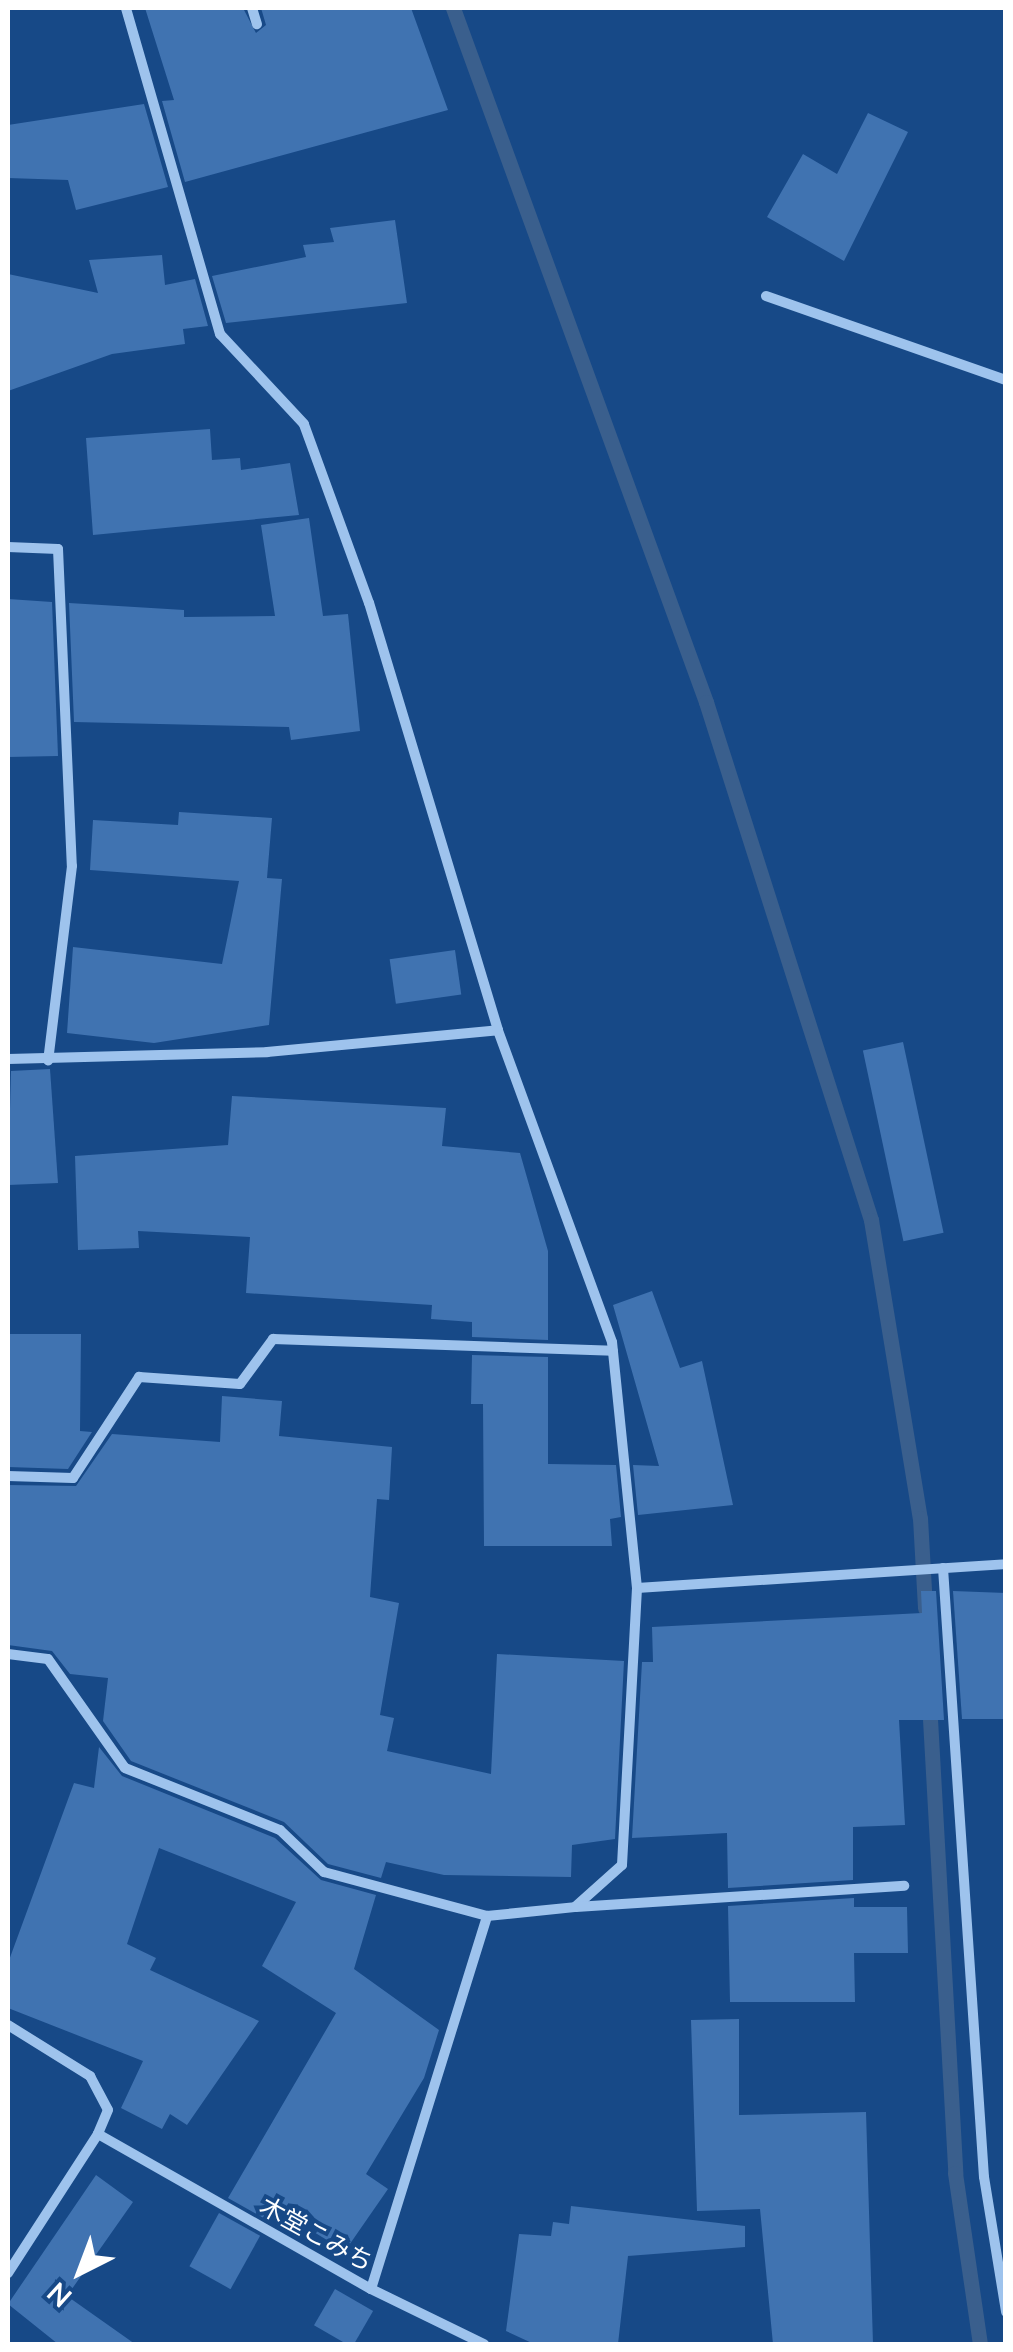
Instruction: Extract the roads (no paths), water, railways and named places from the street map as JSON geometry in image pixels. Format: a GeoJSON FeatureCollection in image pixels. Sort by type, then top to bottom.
{"type":"FeatureCollection","features":[{"type":"Feature","properties":{"kind":"street"},"geometry":{"type":"LineString","coordinates":[[126,8],[220,334],[304,424],[369,603],[498,1030],[613,1351],[637,1588],[622,1865],[575,1907]]}},
{"type":"Feature","properties":{"kind":"street"},"geometry":{"type":"LineString","coordinates":[[252,8],[257,24]]}},
{"type":"Feature","properties":{"kind":"street"},"geometry":{"type":"LineString","coordinates":[[766,296],[1006,380]]}},
{"type":"Feature","properties":{"kind":"street"},"geometry":{"type":"LineString","coordinates":[[8,547],[58,549],[72,866],[48,1061]]}},
{"type":"Feature","properties":{"kind":"street"},"geometry":{"type":"LineString","coordinates":[[8,1059],[48,1061],[498,1030]]}},
{"type":"Feature","properties":{"kind":"street"},"geometry":{"type":"LineString","coordinates":[[8,1476],[74,1478],[139,1377],[240,1384],[273,1339],[613,1351]]}},
{"type":"Feature","properties":{"kind":"street"},"geometry":{"type":"LineString","coordinates":[[637,1588],[1006,1564]]}},
{"type":"Feature","properties":{"kind":"street"},"geometry":{"type":"LineString","coordinates":[[940,1568],[984,2177],[1006,2312]]}},
{"type":"Feature","properties":{"kind":"street"},"geometry":{"type":"LineString","coordinates":[[8,1654],[48,1659],[125,1768],[280,1830],[324,1872],[488,1916],[904,1886]]}},
{"type":"Feature","properties":{"kind":"street","name":"木堂こみち"},"geometry":{"type":"LineString","coordinates":[[98,2134],[372,2290],[488,1916]]}},
{"type":"Feature","properties":{"kind":"street"},"geometry":{"type":"LineString","coordinates":[[8,2025],[90,2076],[108,2110],[98,2134],[8,2273]]}},
{"type":"Feature","properties":{"kind":"street"},"geometry":{"type":"LineString","coordinates":[[372,2290],[484,2344]]}},
{"type":"Feature","properties":{"kind":"waterway"},"geometry":{"type":"LineString","coordinates":[[453,8],[706,702],[871,1220],[920,1518],[925,1608]]}},
{"type":"Feature","properties":{"kind":"waterway"},"geometry":{"type":"LineString","coordinates":[[929,1701],[955,2173],[980,2344]]}}]}
